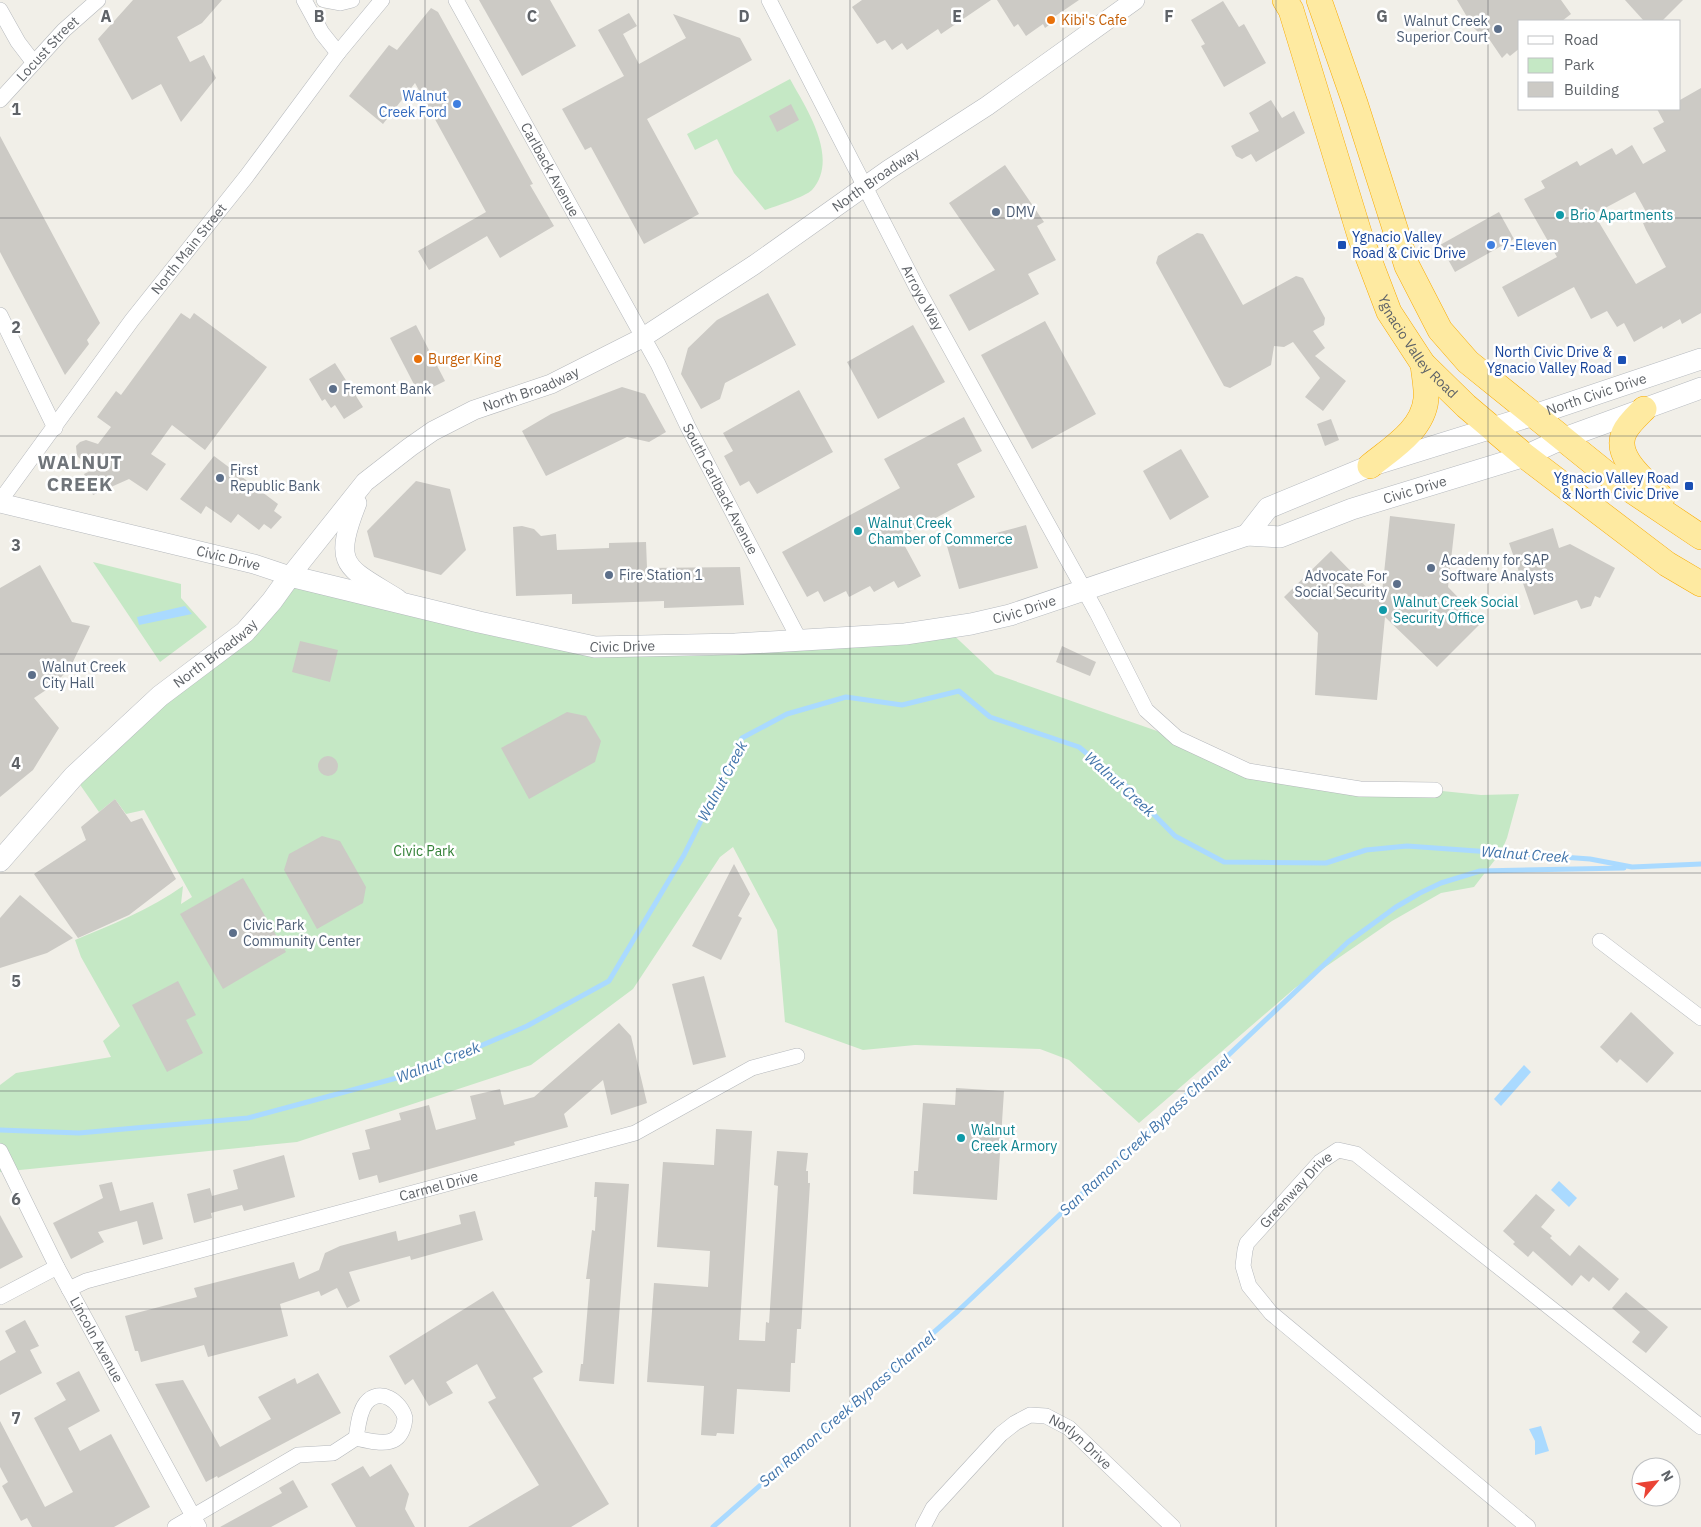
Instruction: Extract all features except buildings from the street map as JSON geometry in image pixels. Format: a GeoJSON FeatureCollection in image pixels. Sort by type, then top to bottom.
{"type":"FeatureCollection","features":[{"type":"Feature","properties":{"kind":"highway","name":"Ygnacio Valley Road"},"geometry":{"type":"LineString","coordinates":[[1285,0],[1291,10],[1360,236],[1389,312],[1423,364],[1525,456],[1667,564],[1701,584]]}},
{"type":"Feature","properties":{"kind":"highway","name":"Ygnacio Valley Road"},"geometry":{"type":"LineString","coordinates":[[1319,0],[1355,103],[1407,266],[1440,330],[1468,362],[1607,474],[1698,534]]}},
{"type":"Feature","properties":{"kind":"highway"},"geometry":{"type":"LineString","coordinates":[[1370,466],[1405,437],[1420,418],[1426,398],[1423,364]]}},
{"type":"Feature","properties":{"kind":"highway"},"geometry":{"type":"LineString","coordinates":[[1644,408],[1623,434],[1623,450],[1628,462],[1698,534]]}},
{"type":"Feature","properties":{"kind":"main road","name":"North Civic Drive"},"geometry":{"type":"LineString","coordinates":[[1492,428],[1701,359]]}},
{"type":"Feature","properties":{"kind":"main road"},"geometry":{"type":"LineString","coordinates":[[1525,456],[1564,438],[1701,388]]}},
{"type":"Feature","properties":{"kind":"main road"},"geometry":{"type":"LineString","coordinates":[[1247,535],[1268,508],[1370,466],[1492,428]]}},
{"type":"Feature","properties":{"kind":"main road","name":"Civic Drive"},"geometry":{"type":"LineString","coordinates":[[290,576],[595,647],[735,644],[905,634],[971,624],[1010,615],[1247,535],[1280,537],[1352,509],[1525,456]]}},
{"type":"Feature","properties":{"kind":"main road","name":"North Broadway"},"geometry":{"type":"LineString","coordinates":[[0,861],[74,776],[160,696],[245,632],[272,601],[290,576]]}},
{"type":"Feature","properties":{"kind":"street","name":"Locust Street"},"geometry":{"type":"LineString","coordinates":[[0,100],[64,30],[98,0]]}},
{"type":"Feature","properties":{"kind":"street"},"geometry":{"type":"LineString","coordinates":[[304,0],[322,33],[338,53]]}},
{"type":"Feature","properties":{"kind":"street"},"geometry":{"type":"LineString","coordinates":[[324,0],[340,3],[352,0]]}},
{"type":"Feature","properties":{"kind":"street","name":"North Main Street"},"geometry":{"type":"LineString","coordinates":[[0,502],[132,320],[246,177],[338,53],[382,0]]}},
{"type":"Feature","properties":{"kind":"street","name":"Carlback Avenue"},"geometry":{"type":"LineString","coordinates":[[456,0],[614,283],[642,338]]}},
{"type":"Feature","properties":{"kind":"street","name":"Arroyo Way"},"geometry":{"type":"LineString","coordinates":[[769,0],[917,288],[1084,590],[1146,710],[1177,738],[1248,770],[1360,789],[1434,790]]}},
{"type":"Feature","properties":{"kind":"street","name":"North Broadway"},"geometry":{"type":"LineString","coordinates":[[290,576],[366,482],[392,459],[432,432],[474,410],[551,384],[642,338],[754,265],[865,186],[987,106],[1135,0]]}},
{"type":"Feature","properties":{"kind":"street"},"geometry":{"type":"LineString","coordinates":[[0,10],[18,42],[34,63]]}},
{"type":"Feature","properties":{"kind":"street"},"geometry":{"type":"LineString","coordinates":[[0,315],[55,428]]}},
{"type":"Feature","properties":{"kind":"street","name":"South Carlback Avenue"},"geometry":{"type":"LineString","coordinates":[[642,338],[658,364],[692,434],[799,639]]}},
{"type":"Feature","properties":{"kind":"street"},"geometry":{"type":"LineString","coordinates":[[366,482],[345,534],[346,560],[356,573],[406,604]]}},
{"type":"Feature","properties":{"kind":"street","name":"Civic Drive"},"geometry":{"type":"LineString","coordinates":[[0,502],[254,564],[290,576]]}},
{"type":"Feature","properties":{"kind":"street"},"geometry":{"type":"LineString","coordinates":[[1600,941],[1701,1018]]}},
{"type":"Feature","properties":{"kind":"street","name":"Carmel Drive"},"geometry":{"type":"LineString","coordinates":[[69,1289],[86,1281],[635,1133],[752,1068],[797,1056]]}},
{"type":"Feature","properties":{"kind":"street","name":"Greenway Drive"},"geometry":{"type":"LineString","coordinates":[[1528,1527],[1271,1313],[1249,1286],[1243,1266],[1247,1243],[1320,1162],[1329,1155],[1338,1150],[1356,1154],[1701,1427]]}},
{"type":"Feature","properties":{"kind":"street","name":"Lincoln Avenue"},"geometry":{"type":"LineString","coordinates":[[0,1151],[57,1267],[196,1521]]}},
{"type":"Feature","properties":{"kind":"street"},"geometry":{"type":"LineString","coordinates":[[0,1297],[57,1267]]}},
{"type":"Feature","properties":{"kind":"street","name":"Norlyn Drive"},"geometry":{"type":"LineString","coordinates":[[923,1527],[933,1508],[1002,1434],[1015,1423],[1030,1415],[1046,1416],[1069,1428],[1174,1527]]}},
{"type":"Feature","properties":{"kind":"street"},"geometry":{"type":"LineString","coordinates":[[176,1527],[196,1521],[298,1455],[333,1453],[356,1438]]}},
{"type":"Feature","properties":{"kind":"green space"},"geometry":{"type":"Polygon","coordinates":[[[790,79],[818,133],[823,163],[820,177],[812,190],[765,210],[734,173],[717,139],[695,150],[687,134],[790,79]]]}},
{"type":"Feature","properties":{"kind":"green space"},"geometry":{"type":"Polygon","coordinates":[[[93,562],[181,584],[181,598],[207,627],[160,662],[93,562]]]}},
{"type":"Feature","properties":{"kind":"green space","name":"Civic Park"},"geometry":{"type":"Polygon","coordinates":[[[290,576],[595,647],[946,628],[995,674],[1177,738],[1248,771],[1481,795],[1519,794],[1507,838],[1501,852],[1474,887],[1441,893],[1392,921],[1295,988],[1139,1123],[1069,1060],[1040,1049],[915,1045],[863,1050],[785,1022],[777,930],[733,847],[720,857],[633,989],[531,1065],[297,1142],[0,1172],[0,1085],[16,1073],[111,1057],[103,1041],[120,1026],[81,957],[75,940],[144,909],[183,886],[181,904],[192,897],[144,810],[126,814],[115,799],[99,812],[74,776],[290,576]]]}},
{"type":"Feature","properties":{"kind":"water"},"geometry":{"type":"Polygon","coordinates":[[[185,606],[192,614],[139,625],[137,617],[185,606]]]}},
{"type":"Feature","properties":{"kind":"water"},"geometry":{"type":"Polygon","coordinates":[[[1524,1065],[1531,1072],[1501,1106],[1494,1099],[1524,1065]]]}},
{"type":"Feature","properties":{"kind":"water"},"geometry":{"type":"Polygon","coordinates":[[[1559,1181],[1577,1198],[1569,1207],[1551,1190],[1559,1181]]]}},
{"type":"Feature","properties":{"kind":"water"},"geometry":{"type":"Polygon","coordinates":[[[1541,1426],[1549,1451],[1535,1455],[1535,1441],[1529,1429],[1541,1426]]]}},
{"type":"Feature","properties":{"kind":"waterway","name":"Walnut Creek"},"geometry":{"type":"LineString","coordinates":[[0,1130],[79,1133],[248,1118],[419,1072],[527,1026],[609,981],[684,855],[742,738],[787,714],[846,697],[902,705],[959,691],[990,717],[1079,747],[1125,785],[1175,836],[1224,862],[1326,863],[1366,850],[1407,846],[1590,859],[1632,867],[1701,864]]}},
{"type":"Feature","properties":{"kind":"waterway","name":"San Ramon Creek Bypass Channel"},"geometry":{"type":"LineString","coordinates":[[713,1527],[958,1311],[1348,942],[1396,907],[1441,883],[1480,871],[1624,868]]}},
{"type":"Feature","properties":{"kind":"place","name":"Kibi's Cafe"},"geometry":{"type":"Point","coordinates":[1051,20]}},
{"type":"Feature","properties":{"kind":"place","name":"Walnut Creek Superior Court"},"geometry":{"type":"Point","coordinates":[1498,29]}},
{"type":"Feature","properties":{"kind":"place","name":"Walnut Creek Ford"},"geometry":{"type":"Point","coordinates":[457,104]}},
{"type":"Feature","properties":{"kind":"place","name":"DMV"},"geometry":{"type":"Point","coordinates":[996,212]}},
{"type":"Feature","properties":{"kind":"place","name":"Brio Apartments"},"geometry":{"type":"Point","coordinates":[1560,215]}},
{"type":"Feature","properties":{"kind":"place","name":"Ygnacio Valley Road & Civic Drive"},"geometry":{"type":"Point","coordinates":[1342,245]}},
{"type":"Feature","properties":{"kind":"place","name":"7-Eleven"},"geometry":{"type":"Point","coordinates":[1491,245]}},
{"type":"Feature","properties":{"kind":"place","name":"Burger King"},"geometry":{"type":"Point","coordinates":[418,359]}},
{"type":"Feature","properties":{"kind":"place","name":"North Civic Drive & Ygnacio Valley Road"},"geometry":{"type":"Point","coordinates":[1622,360]}},
{"type":"Feature","properties":{"kind":"place","name":"Fremont Bank"},"geometry":{"type":"Point","coordinates":[333,389]}},
{"type":"Feature","properties":{"kind":"place","name":"First Republic Bank"},"geometry":{"type":"Point","coordinates":[220,478]}},
{"type":"Feature","properties":{"kind":"place","name":"Ygnacio Valley Road & North Civic Drive"},"geometry":{"type":"Point","coordinates":[1689,486]}},
{"type":"Feature","properties":{"kind":"place","name":"Walnut Creek Chamber of Commerce"},"geometry":{"type":"Point","coordinates":[858,531]}},
{"type":"Feature","properties":{"kind":"place","name":"Academy for SAP Software Analysts"},"geometry":{"type":"Point","coordinates":[1431,568]}},
{"type":"Feature","properties":{"kind":"place","name":"Fire Station 1"},"geometry":{"type":"Point","coordinates":[609,575]}},
{"type":"Feature","properties":{"kind":"place","name":"Advocate For Social Security"},"geometry":{"type":"Point","coordinates":[1397,584]}},
{"type":"Feature","properties":{"kind":"place","name":"Walnut Creek Social Security Office"},"geometry":{"type":"Point","coordinates":[1383,610]}},
{"type":"Feature","properties":{"kind":"place","name":"Walnut Creek City Hall"},"geometry":{"type":"Point","coordinates":[32,675]}},
{"type":"Feature","properties":{"kind":"place","name":"Civic Park Community Center"},"geometry":{"type":"Point","coordinates":[233,933]}},
{"type":"Feature","properties":{"kind":"place","name":"Walnut Creek Armory"},"geometry":{"type":"Point","coordinates":[961,1138]}},
{"type":"Feature","properties":{"kind":"district","name":"WALNUT CREEK"},"geometry":{"type":"Point","coordinates":[80,473]}}]}
